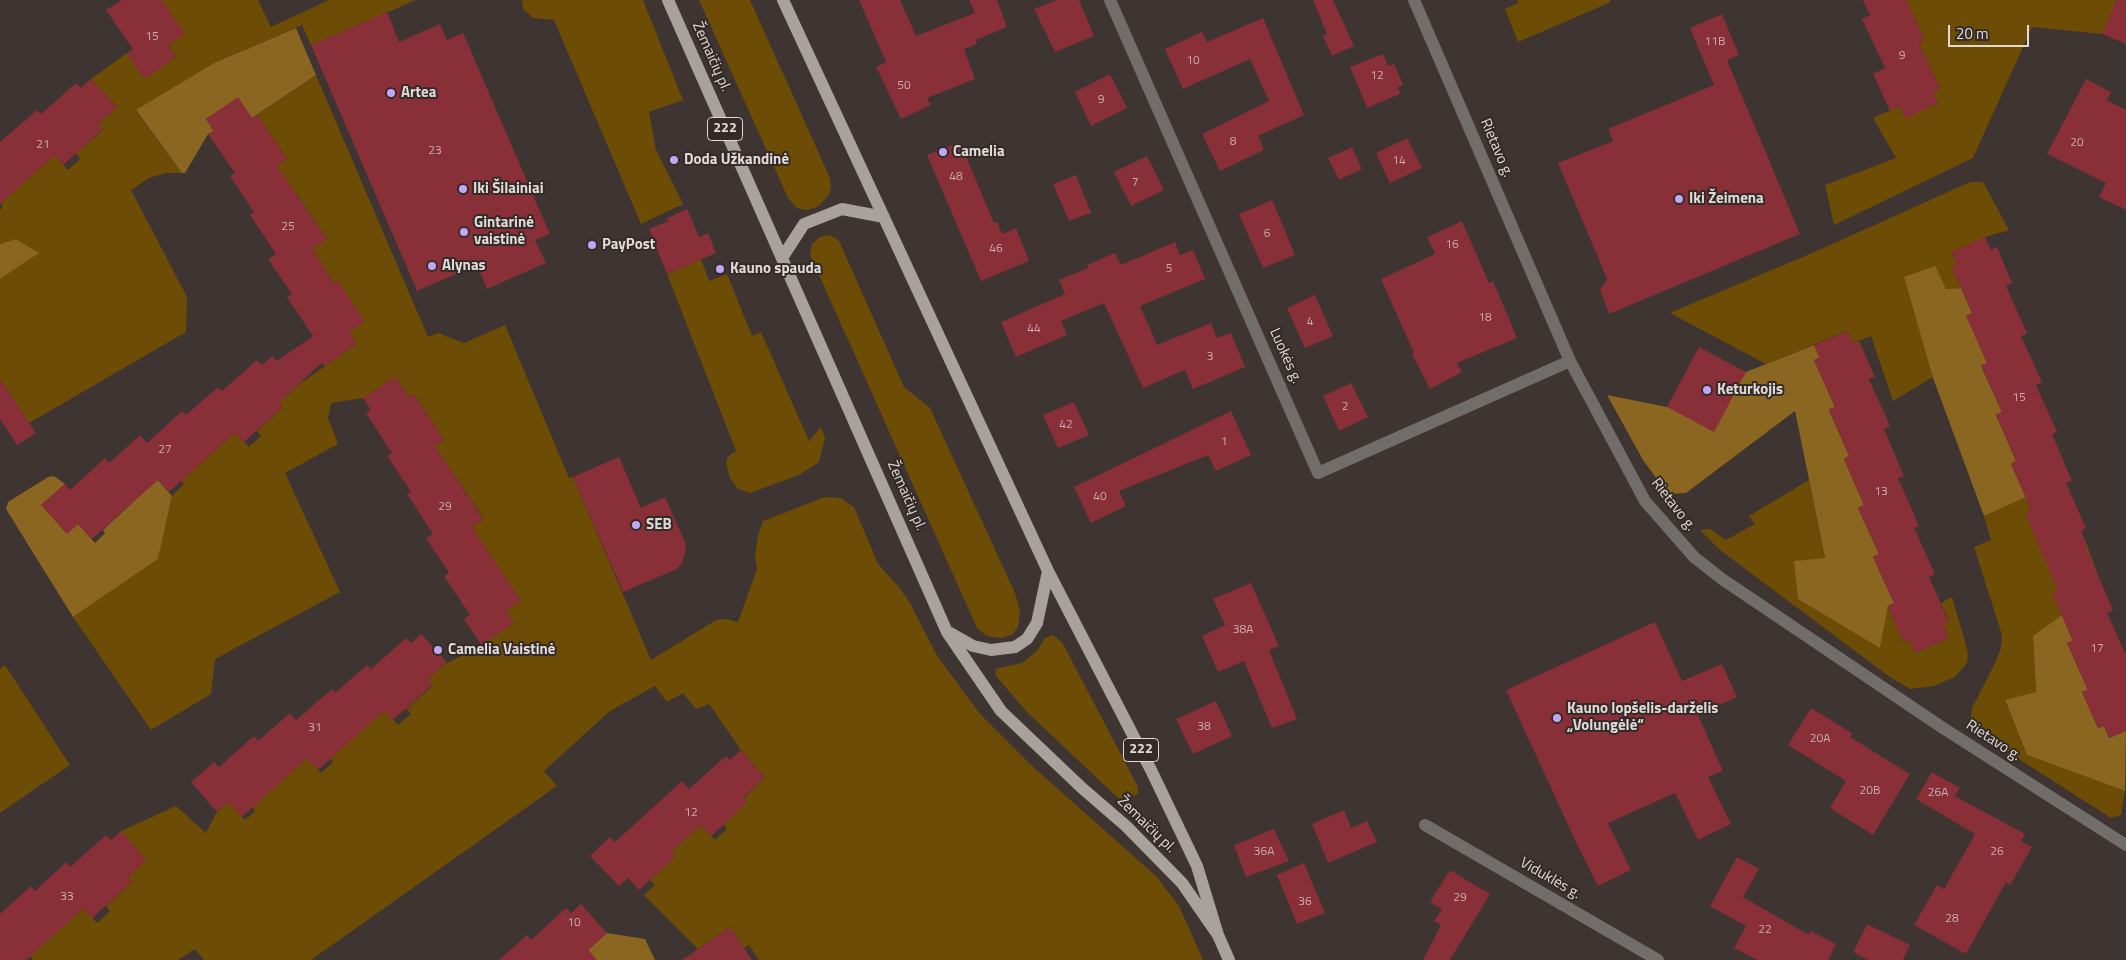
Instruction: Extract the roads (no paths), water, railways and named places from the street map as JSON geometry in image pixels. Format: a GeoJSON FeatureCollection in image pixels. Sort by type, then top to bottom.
{"type":"FeatureCollection","features":[{"type":"Feature","properties":{"kind":"main road","name":"Žemaičių pl."},"geometry":{"type":"LineString","coordinates":[[668,0],[948,632],[1001,711],[1082,788],[1126,826],[1176,877],[1218,935]]}},
{"type":"Feature","properties":{"kind":"main road","name":"Žemaičių pl."},"geometry":{"type":"LineString","coordinates":[[783,0],[1048,571],[1151,770],[1197,866],[1218,935],[1229,960]]}},
{"type":"Feature","properties":{"kind":"main road"},"geometry":{"type":"LineString","coordinates":[[782,258],[804,224],[842,209],[884,217]]}},
{"type":"Feature","properties":{"kind":"main road"},"geometry":{"type":"LineString","coordinates":[[948,632],[972,646],[991,650],[1015,647],[1027,639],[1037,622],[1048,571]]}},
{"type":"Feature","properties":{"kind":"street","name":"Luokės g."},"geometry":{"type":"LineString","coordinates":[[1110,0],[1318,473],[1570,361]]}},
{"type":"Feature","properties":{"kind":"street","name":"Rietavo g."},"geometry":{"type":"LineString","coordinates":[[1414,0],[1570,361],[1645,501],[1694,557],[1722,580],[1943,728],[2126,845]]}},
{"type":"Feature","properties":{"kind":"street","name":"Viduklės g."},"geometry":{"type":"LineString","coordinates":[[1425,825],[1658,960]]}},
{"type":"Feature","properties":{"kind":"place","name":"Artea"},"geometry":{"type":"Point","coordinates":[391,93]}},
{"type":"Feature","properties":{"kind":"place","name":"Camelia"},"geometry":{"type":"Point","coordinates":[943,152]}},
{"type":"Feature","properties":{"kind":"place","name":"Doda Užkandinė"},"geometry":{"type":"Point","coordinates":[674,160]}},
{"type":"Feature","properties":{"kind":"place","name":"Iki Šilainiai"},"geometry":{"type":"Point","coordinates":[463,189]}},
{"type":"Feature","properties":{"kind":"place","name":"Iki Žeimena"},"geometry":{"type":"Point","coordinates":[1679,199]}},
{"type":"Feature","properties":{"kind":"place","name":"Gintarinė vaistinė"},"geometry":{"type":"Point","coordinates":[464,232]}},
{"type":"Feature","properties":{"kind":"place","name":"PayPost"},"geometry":{"type":"Point","coordinates":[592,245]}},
{"type":"Feature","properties":{"kind":"place","name":"Alynas"},"geometry":{"type":"Point","coordinates":[432,266]}},
{"type":"Feature","properties":{"kind":"place","name":"Kauno spauda"},"geometry":{"type":"Point","coordinates":[720,269]}},
{"type":"Feature","properties":{"kind":"place","name":"Keturkojis"},"geometry":{"type":"Point","coordinates":[1707,390]}},
{"type":"Feature","properties":{"kind":"place","name":"SEB"},"geometry":{"type":"Point","coordinates":[636,525]}},
{"type":"Feature","properties":{"kind":"place","name":"Camelia Vaistinė"},"geometry":{"type":"Point","coordinates":[438,650]}},
{"type":"Feature","properties":{"kind":"place","name":"Kauno lopšelis-darželis „Volungėlė“"},"geometry":{"type":"Point","coordinates":[1557,718]}}]}
